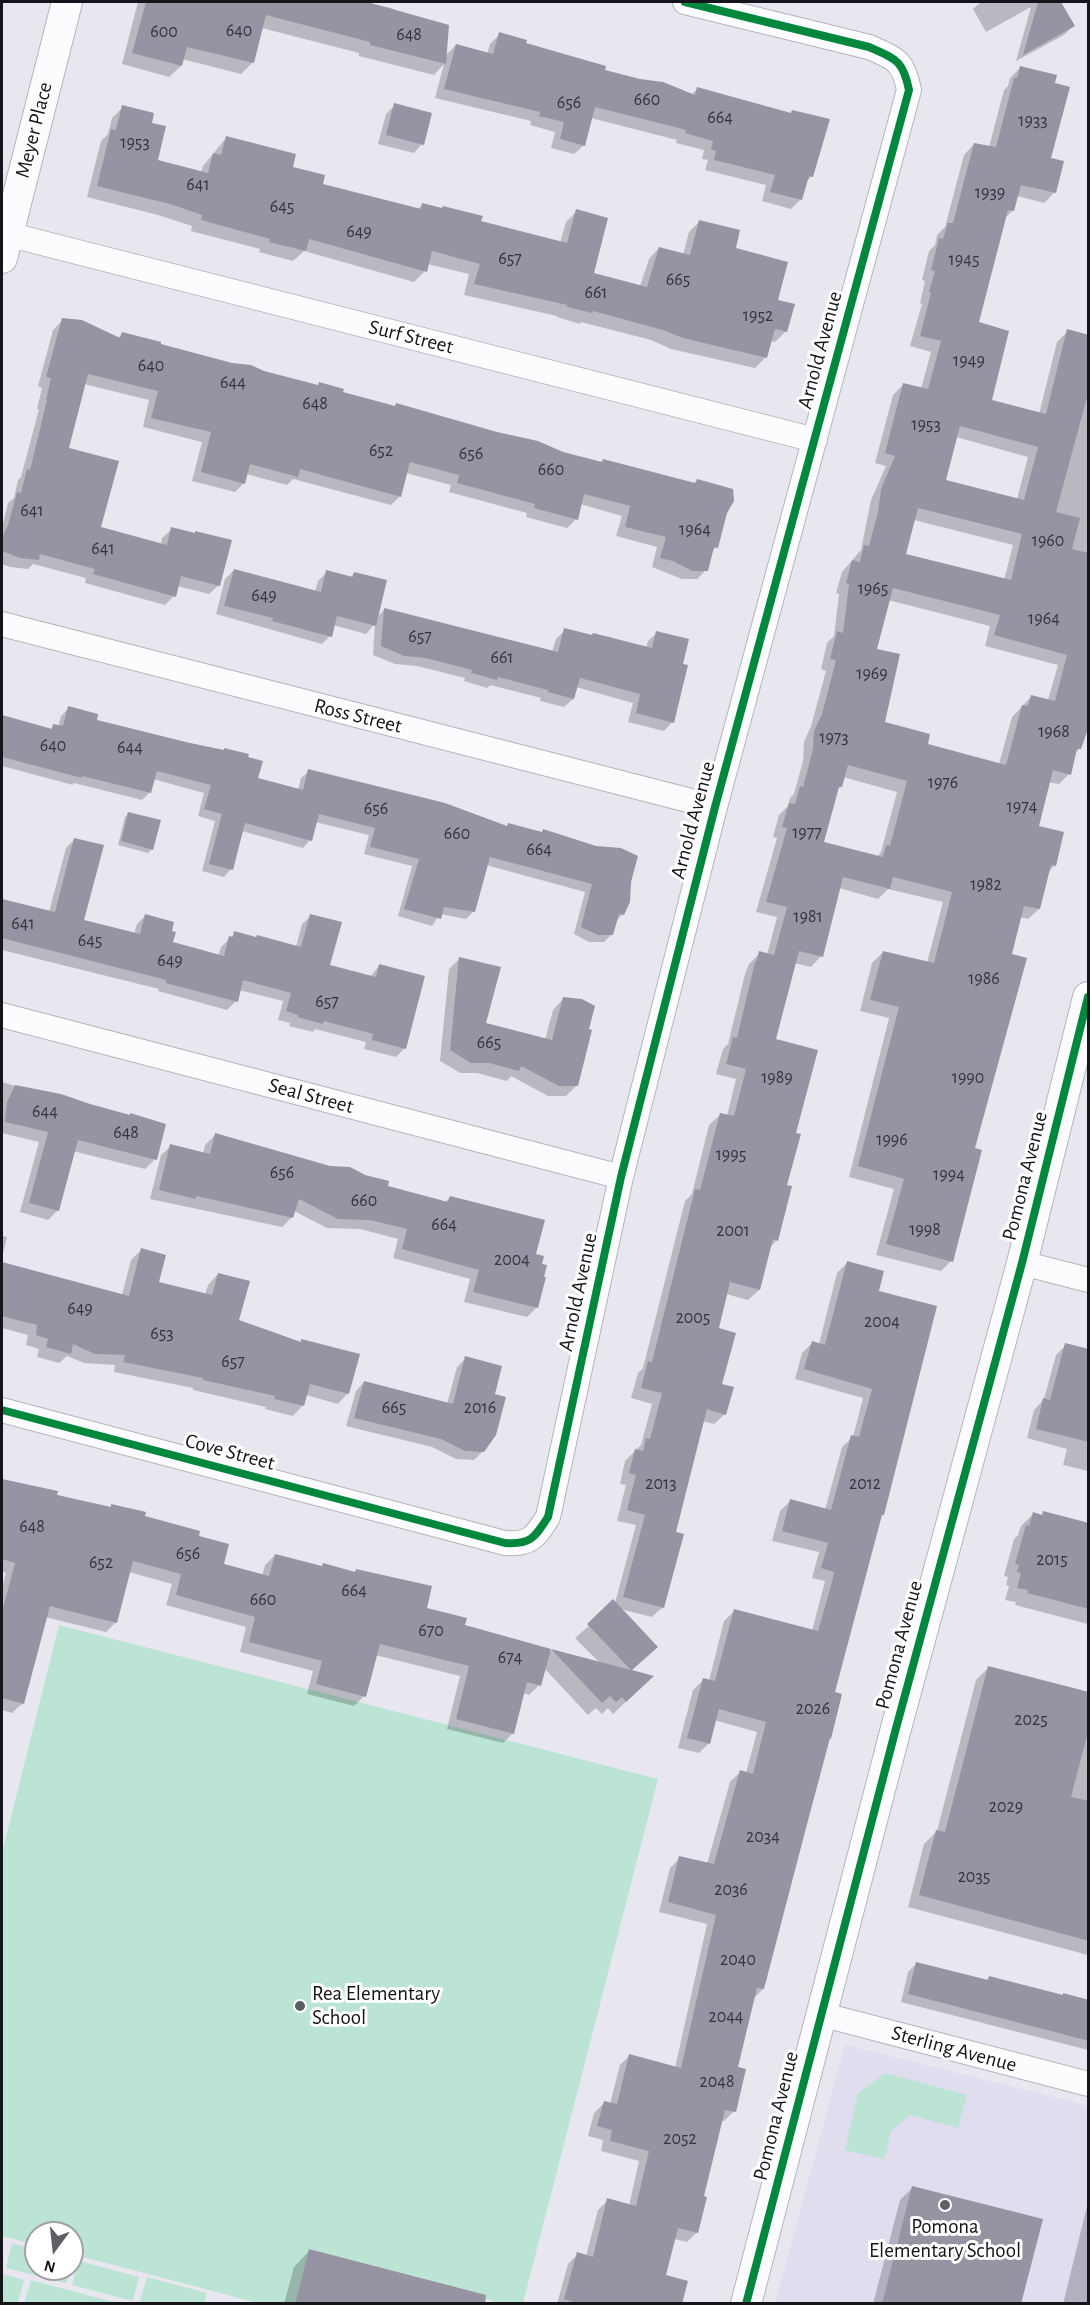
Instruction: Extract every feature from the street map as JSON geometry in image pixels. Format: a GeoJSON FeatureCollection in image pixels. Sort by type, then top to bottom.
{"type":"FeatureCollection","features":[{"type":"Feature","properties":{"kind":"street","name":"Meyer Place"},"geometry":{"type":"LineString","coordinates":[[4,246],[67,2]]}},
{"type":"Feature","properties":{"kind":"street","name":"Arnold Avenue"},"geometry":{"type":"LineString","coordinates":[[450,1528],[484,1539],[520,1544],[536,1536],[548,1517],[621,1177],[715,807],[909,90],[905,70],[893,58],[869,47],[685,2]]}},
{"type":"Feature","properties":{"kind":"street","name":"Surf Street"},"geometry":{"type":"LineString","coordinates":[[4,246],[815,440]]}},
{"type":"Feature","properties":{"kind":"street","name":"Ross Street"},"geometry":{"type":"LineString","coordinates":[[2,624],[715,807]]}},
{"type":"Feature","properties":{"kind":"street","name":"Pomona Avenue"},"geometry":{"type":"LineString","coordinates":[[746,2304],[820,2013],[1022,1263],[1089,997]]}},
{"type":"Feature","properties":{"kind":"street","name":"Seal Street"},"geometry":{"type":"LineString","coordinates":[[2,1014],[621,1177]]}},
{"type":"Feature","properties":{"kind":"street"},"geometry":{"type":"LineString","coordinates":[[1022,1263],[1089,1280]]}},
{"type":"Feature","properties":{"kind":"street","name":"Cove Street"},"geometry":{"type":"LineString","coordinates":[[2,1410],[450,1528]]}},
{"type":"Feature","properties":{"kind":"street","name":"Sterling Avenue"},"geometry":{"type":"LineString","coordinates":[[820,2013],[1089,2084]]}},
{"type":"Feature","properties":{"kind":"shaded area","name":"Pomona Elementary School"},"geometry":{"type":"Polygon","coordinates":[[[845,2045],[1088,2106],[1088,2303],[775,2304],[845,2045]]]}},
{"type":"Feature","properties":{"kind":"green space","name":"Rea Elementary School"},"geometry":{"type":"Polygon","coordinates":[[[59,1625],[658,1779],[523,2303],[499,2303],[309,2249],[295,2303],[258,2303],[84,2257],[84,2221],[24,2221],[24,2242],[2,2236],[2,1853],[59,1625]]]}},
{"type":"Feature","properties":{"kind":"green space"},"geometry":{"type":"Polygon","coordinates":[[[885,2073],[967,2095],[958,2128],[910,2115],[891,2131],[884,2159],[845,2150],[858,2094],[885,2073]]]}},
{"type":"Feature","properties":{"kind":"green space"},"geometry":{"type":"Polygon","coordinates":[[[12,2243],[24,2246],[24,2272],[6,2268],[12,2243]]]}},
{"type":"Feature","properties":{"kind":"green space"},"geometry":{"type":"Polygon","coordinates":[[[84,2262],[139,2277],[133,2301],[72,2285],[73,2281],[84,2281],[84,2262]]]}},
{"type":"Feature","properties":{"kind":"green space"},"geometry":{"type":"Polygon","coordinates":[[[2,2274],[24,2280],[18,2303],[2,2303],[2,2274]]]}},
{"type":"Feature","properties":{"kind":"green space"},"geometry":{"type":"Polygon","coordinates":[[[147,2277],[207,2293],[204,2303],[148,2304],[140,2301],[147,2277]]]}},
{"type":"Feature","properties":{"kind":"green space"},"geometry":{"type":"Polygon","coordinates":[[[31,2281],[35,2281],[117,2303],[24,2303],[31,2281]]]}},
{"type":"Feature","properties":{"kind":"building"},"geometry":{"type":"Polygon","coordinates":[[[146,2],[367,2],[449,25],[446,64],[266,15],[254,63],[187,47],[182,66],[132,53],[146,2]]]}},
{"type":"Feature","properties":{"kind":"building"},"geometry":{"type":"Polygon","coordinates":[[[1038,2],[1061,2],[1075,26],[1023,55],[1038,2]]]}},
{"type":"Feature","properties":{"kind":"building"},"geometry":{"type":"Polygon","coordinates":[[[499,32],[527,40],[526,43],[606,66],[605,70],[663,82],[695,95],[697,87],[791,113],[792,110],[830,119],[813,177],[809,176],[802,200],[770,192],[775,175],[714,160],[716,151],[711,149],[713,141],[685,133],[686,130],[595,107],[585,146],[560,139],[564,122],[539,116],[540,112],[444,89],[456,44],[493,54],[499,32]]]}},
{"type":"Feature","properties":{"kind":"building"},"geometry":{"type":"Polygon","coordinates":[[[1020,66],[1057,75],[1055,83],[1070,87],[1051,158],[1064,161],[1056,193],[1021,185],[1014,211],[1008,210],[979,322],[1009,331],[992,400],[1046,414],[1067,329],[1089,335],[1089,390],[1056,512],[1080,518],[1072,549],[1089,553],[1089,726],[1081,749],[1077,749],[1071,775],[1053,770],[1039,826],[1064,832],[1056,866],[1051,865],[1040,909],[1024,906],[1012,954],[1027,958],[975,1148],[982,1150],[953,1262],[886,1244],[904,1179],[858,1166],[899,1007],[870,1000],[883,951],[934,963],[952,892],[893,877],[890,889],[843,877],[823,957],[799,951],[776,1039],[818,1050],[796,1133],[801,1134],[787,1185],[792,1186],[778,1241],[773,1239],[760,1290],[730,1282],[719,1328],[736,1333],[722,1384],[734,1387],[726,1415],[707,1409],[676,1532],[684,1534],[664,1608],[623,1597],[645,1515],[627,1510],[636,1475],[629,1473],[635,1449],[643,1451],[646,1438],[650,1439],[662,1393],[641,1388],[648,1361],[652,1362],[695,1189],[700,1190],[720,1113],[734,1116],[746,1069],[726,1064],[733,1037],[737,1038],[759,951],[774,955],[787,907],[766,902],[787,828],[782,827],[789,803],[795,804],[800,786],[803,787],[813,749],[814,731],[822,714],[836,660],[830,659],[837,631],[843,633],[849,584],[846,583],[852,560],[860,562],[864,545],[869,546],[878,512],[881,489],[895,456],[885,453],[903,383],[928,389],[941,341],[920,336],[931,293],[929,292],[935,271],[931,270],[939,238],[943,239],[948,223],[953,223],[974,143],[996,147],[1014,78],[1017,78],[1020,66]],[[960,426],[946,480],[1024,500],[1038,447],[960,426]],[[918,508],[906,554],[1011,580],[1022,534],[918,508]],[[893,588],[877,649],[900,654],[885,722],[930,734],[928,744],[1006,765],[1022,705],[1028,706],[1031,695],[1055,701],[1067,655],[994,635],[1000,615],[893,588]],[[848,765],[842,787],[839,787],[824,842],[883,857],[886,845],[890,846],[907,781],[848,765]]]}},
{"type":"Feature","properties":{"kind":"building"},"geometry":{"type":"Polygon","coordinates":[[[394,103],[432,113],[424,145],[386,135],[394,103]]]}},
{"type":"Feature","properties":{"kind":"building"},"geometry":{"type":"Polygon","coordinates":[[[122,105],[154,113],[152,123],[166,126],[158,160],[208,173],[213,153],[221,155],[226,136],[296,154],[293,167],[325,175],[323,184],[421,209],[422,203],[442,208],[443,206],[483,216],[481,221],[567,243],[576,209],[608,218],[594,273],[647,287],[659,247],[690,255],[699,220],[740,230],[736,248],[788,262],[778,300],[795,304],[787,332],[775,329],[767,358],[683,338],[663,330],[593,311],[592,313],[567,307],[567,305],[474,284],[480,264],[432,251],[427,272],[309,239],[306,251],[269,242],[270,239],[201,220],[202,215],[170,204],[97,186],[111,129],[116,130],[122,105]]]}},
{"type":"Feature","properties":{"kind":"building"},"geometry":{"type":"Polygon","coordinates":[[[62,318],[82,320],[120,338],[122,332],[232,363],[251,365],[264,371],[318,385],[319,382],[344,389],[343,392],[395,406],[396,403],[497,432],[538,441],[563,452],[602,462],[603,459],[695,483],[697,479],[733,489],[734,501],[727,513],[718,548],[714,547],[708,571],[692,571],[673,561],[660,558],[666,537],[625,527],[630,506],[584,494],[578,520],[534,508],[535,504],[457,483],[459,475],[410,462],[401,497],[300,469],[298,477],[250,464],[245,484],[201,472],[211,432],[151,418],[158,391],[88,374],[69,448],[119,461],[101,527],[167,545],[171,527],[232,540],[220,586],[181,576],[176,597],[93,574],[95,569],[40,554],[39,560],[20,558],[2,551],[2,538],[17,492],[21,493],[27,469],[30,470],[51,378],[46,377],[62,318]]]}},
{"type":"Feature","properties":{"kind":"building"},"geometry":{"type":"Polygon","coordinates":[[[234,569],[321,592],[326,570],[353,577],[354,572],[387,580],[376,626],[337,616],[332,637],[272,621],[273,618],[224,606],[234,569]]]}},
{"type":"Feature","properties":{"kind":"building"},"geometry":{"type":"Polygon","coordinates":[[[384,608],[558,652],[564,628],[652,648],[656,631],[689,639],[683,664],[688,665],[674,723],[636,713],[640,694],[580,678],[574,699],[498,677],[497,680],[471,673],[472,670],[426,658],[404,656],[381,646],[384,608]]]}},
{"type":"Feature","properties":{"kind":"building"},"geometry":{"type":"Polygon","coordinates":[[[68,706],[98,714],[97,720],[190,743],[249,754],[248,757],[263,761],[258,778],[303,790],[308,769],[445,803],[507,826],[508,823],[542,832],[543,829],[596,846],[621,848],[638,856],[631,882],[630,902],[624,915],[619,914],[613,935],[598,935],[581,927],[592,884],[490,857],[475,912],[444,907],[441,919],[404,909],[419,859],[370,847],[375,828],[319,814],[312,841],[245,823],[233,870],[209,864],[222,814],[204,809],[211,785],[157,771],[151,793],[2,757],[2,715],[52,729],[53,724],[63,726],[68,706]]]}},
{"type":"Feature","properties":{"kind":"building"},"geometry":{"type":"Polygon","coordinates":[[[128,812],[161,820],[153,850],[121,841],[128,812]]]}},
{"type":"Feature","properties":{"kind":"building"},"geometry":{"type":"Polygon","coordinates":[[[74,838],[104,845],[84,920],[140,934],[145,914],[174,922],[172,931],[176,932],[173,942],[224,956],[229,936],[233,937],[234,931],[301,947],[310,914],[342,922],[330,965],[376,977],[379,964],[425,976],[406,1049],[372,1040],[373,1034],[324,1021],[323,1024],[297,1017],[298,1015],[286,1011],[291,993],[243,980],[238,1002],[166,983],[166,980],[2,938],[2,899],[55,912],[74,838]]]}},
{"type":"Feature","properties":{"kind":"building"},"geometry":{"type":"Polygon","coordinates":[[[459,957],[501,967],[486,1023],[552,1040],[563,997],[582,999],[595,1006],[589,1029],[592,1030],[578,1086],[559,1086],[521,1066],[519,1071],[489,1063],[471,1063],[450,1050],[459,957]]]}},
{"type":"Feature","properties":{"kind":"building"},"geometry":{"type":"Polygon","coordinates":[[[15,1085],[61,1094],[166,1124],[157,1160],[78,1140],[59,1211],[29,1203],[48,1132],[5,1122],[7,1102],[15,1085]]]}},
{"type":"Feature","properties":{"kind":"building"},"geometry":{"type":"Polygon","coordinates":[[[215,1133],[330,1166],[350,1167],[365,1175],[389,1181],[388,1186],[448,1202],[450,1196],[545,1220],[536,1254],[544,1256],[542,1264],[547,1265],[538,1308],[473,1292],[479,1270],[402,1249],[407,1229],[370,1220],[338,1219],[299,1199],[293,1218],[159,1190],[170,1144],[210,1154],[215,1133]]]}},
{"type":"Feature","properties":{"kind":"building"},"geometry":{"type":"Polygon","coordinates":[[[141,1248],[166,1255],[159,1282],[212,1295],[218,1273],[250,1281],[239,1320],[301,1342],[301,1339],[360,1354],[349,1394],[310,1384],[304,1406],[274,1399],[275,1396],[203,1380],[203,1378],[123,1362],[125,1355],[95,1354],[73,1344],[71,1354],[46,1347],[48,1339],[36,1335],[37,1325],[2,1316],[2,1262],[129,1296],[141,1248]]]}},
{"type":"Feature","properties":{"kind":"building"},"geometry":{"type":"Polygon","coordinates":[[[847,1261],[884,1271],[879,1291],[937,1306],[884,1515],[882,1515],[835,1692],[842,1694],[831,1739],[764,1989],[757,1988],[738,2067],[746,2069],[736,2112],[725,2110],[704,2196],[707,2197],[698,2233],[678,2228],[666,2275],[688,2281],[682,2304],[579,2304],[564,2299],[577,2252],[593,2257],[607,2198],[636,2206],[649,2151],[610,2141],[612,2130],[597,2126],[604,2101],[617,2104],[629,2054],[681,2068],[716,1915],[668,1902],[679,1856],[714,1864],[740,1770],[753,1774],[766,1722],[719,1709],[710,1744],[687,1738],[703,1678],[715,1681],[734,1609],[818,1631],[832,1582],[834,1572],[821,1568],[828,1543],[782,1531],[790,1499],[831,1510],[851,1435],[859,1437],[872,1389],[804,1369],[812,1341],[825,1345],[847,1261]]]}},
{"type":"Feature","properties":{"kind":"building"},"geometry":{"type":"Polygon","coordinates":[[[1065,1343],[1089,1349],[1089,1442],[1036,1429],[1043,1398],[1050,1400],[1065,1343]]]}},
{"type":"Feature","properties":{"kind":"building"},"geometry":{"type":"Polygon","coordinates":[[[465,1356],[502,1366],[495,1394],[506,1397],[496,1435],[484,1452],[465,1451],[441,1439],[354,1418],[364,1381],[453,1404],[465,1356]]]}},
{"type":"Feature","properties":{"kind":"building"},"geometry":{"type":"Polygon","coordinates":[[[2,1479],[58,1491],[57,1495],[146,1512],[145,1516],[200,1531],[199,1536],[229,1544],[224,1564],[269,1576],[275,1554],[322,1566],[323,1563],[355,1572],[356,1569],[432,1586],[427,1608],[467,1618],[465,1625],[551,1649],[541,1686],[527,1682],[514,1734],[456,1719],[469,1666],[380,1644],[366,1697],[316,1684],[322,1661],[249,1642],[255,1617],[176,1595],[181,1574],[133,1561],[117,1623],[50,1606],[24,1704],[2,1698],[2,1612],[15,1563],[2,1559],[2,1479]]]}},
{"type":"Feature","properties":{"kind":"building"},"geometry":{"type":"Polygon","coordinates":[[[1043,1511],[1089,1523],[1089,1609],[1027,1593],[1028,1590],[1017,1588],[1021,1573],[1017,1572],[1019,1565],[1015,1564],[1026,1525],[1029,1526],[1033,1512],[1042,1515],[1043,1511]]]}},
{"type":"Feature","properties":{"kind":"building"},"geometry":{"type":"Polygon","coordinates":[[[613,1599],[658,1647],[632,1670],[654,1676],[626,1702],[622,1697],[616,1702],[610,1696],[602,1703],[551,1649],[631,1670],[587,1624],[613,1599]]]}},
{"type":"Feature","properties":{"kind":"building"},"geometry":{"type":"Polygon","coordinates":[[[988,1666],[1089,1692],[1089,1728],[1071,1797],[1089,1801],[1089,1941],[919,1895],[936,1830],[945,1832],[988,1666]]]}},
{"type":"Feature","properties":{"kind":"building"},"geometry":{"type":"Polygon","coordinates":[[[916,1962],[988,1980],[989,1976],[1089,2000],[1089,2041],[908,1994],[916,1962]]]}},
{"type":"Feature","properties":{"kind":"building"},"geometry":{"type":"Polygon","coordinates":[[[912,2186],[1043,2219],[1021,2304],[882,2304],[912,2186]]]}},
{"type":"Feature","properties":{"kind":"building"},"geometry":{"type":"Polygon","coordinates":[[[309,2249],[486,2295],[485,2304],[295,2304],[309,2249]]]}},
{"type":"Feature","properties":{"kind":"cycle path"},"geometry":{"type":"LineString","coordinates":[[2,1410],[505,1543],[527,1541],[536,1535],[548,1517],[621,1177],[715,807],[909,90],[901,66],[892,58],[869,47],[685,2]]}},
{"type":"Feature","properties":{"kind":"cycle path"},"geometry":{"type":"LineString","coordinates":[[746,2304],[895,1732],[1022,1263],[1088,997]]}},
{"type":"Feature","properties":{"kind":"place","name":"Rea Elementary School"},"geometry":{"type":"Point","coordinates":[300,2006]}},
{"type":"Feature","properties":{"kind":"place","name":"Pomona Elementary School"},"geometry":{"type":"Point","coordinates":[945,2205]}}]}
